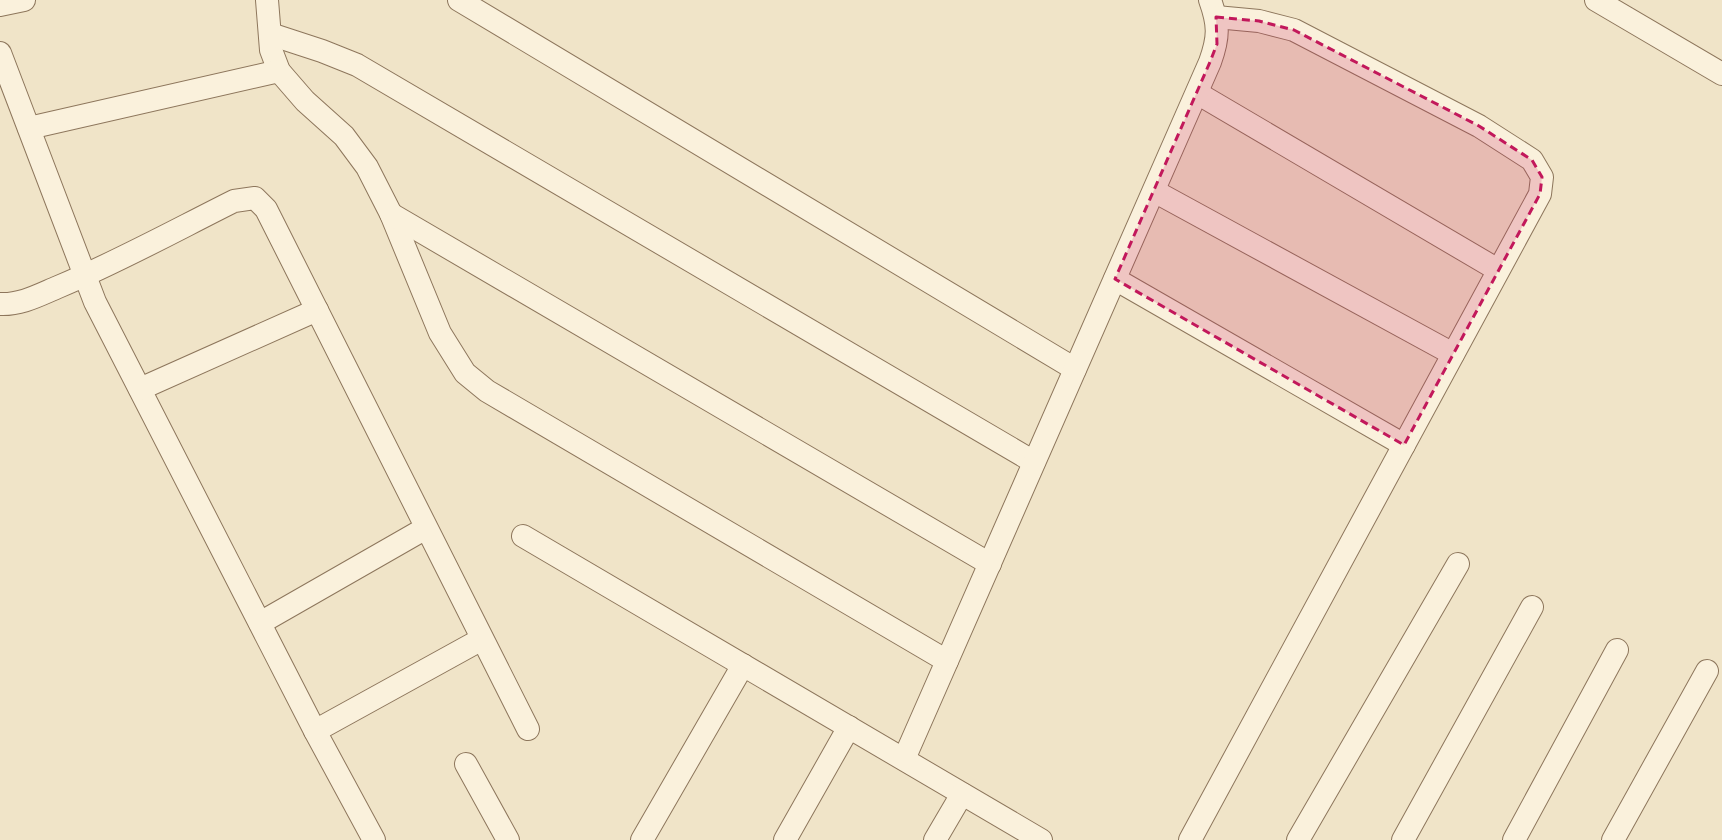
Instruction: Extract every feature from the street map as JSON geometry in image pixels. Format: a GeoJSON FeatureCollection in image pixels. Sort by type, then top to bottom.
{"type":"FeatureCollection","features":[{"type":"Feature","properties":{"kind":"street"},"geometry":{"type":"LineString","coordinates":[[0,5],[24,0]]}},
{"type":"Feature","properties":{"kind":"street"},"geometry":{"type":"LineString","coordinates":[[267,0],[271,50],[279,71],[305,101],[344,136],[367,167],[391,214],[440,333],[465,373],[487,391],[947,661]]}},
{"type":"Feature","properties":{"kind":"street"},"geometry":{"type":"LineString","coordinates":[[459,0],[1075,369]]}},
{"type":"Feature","properties":{"kind":"street"},"geometry":{"type":"LineString","coordinates":[[1596,0],[1722,74]]}},
{"type":"Feature","properties":{"kind":"street"},"geometry":{"type":"LineString","coordinates":[[904,759],[1154,191],[1217,44],[1218,29],[1213,9],[1294,30],[1479,126],[1532,160],[1542,177],[1540,194],[1190,840]]}},
{"type":"Feature","properties":{"kind":"street"},"geometry":{"type":"LineString","coordinates":[[270,34],[322,50],[356,65],[1034,462]]}},
{"type":"Feature","properties":{"kind":"street"},"geometry":{"type":"LineString","coordinates":[[0,53],[95,302],[316,731],[374,840]]}},
{"type":"Feature","properties":{"kind":"street"},"geometry":{"type":"LineString","coordinates":[[28,128],[279,71]]}},
{"type":"Feature","properties":{"kind":"street"},"geometry":{"type":"LineString","coordinates":[[1196,93],[1498,270]]}},
{"type":"Feature","properties":{"kind":"street"},"geometry":{"type":"LineString","coordinates":[[1154,191],[1453,354]]}},
{"type":"Feature","properties":{"kind":"street"},"geometry":{"type":"LineString","coordinates":[[0,304],[14,304],[85,276],[234,201],[255,198],[266,209],[528,729]]}},
{"type":"Feature","properties":{"kind":"street"},"geometry":{"type":"LineString","coordinates":[[391,214],[990,564]]}},
{"type":"Feature","properties":{"kind":"street"},"geometry":{"type":"LineString","coordinates":[[1115,279],[1404,445]]}},
{"type":"Feature","properties":{"kind":"street"},"geometry":{"type":"LineString","coordinates":[[140,389],[317,310]]}},
{"type":"Feature","properties":{"kind":"street"},"geometry":{"type":"LineString","coordinates":[[260,623],[426,528]]}},
{"type":"Feature","properties":{"kind":"street"},"geometry":{"type":"LineString","coordinates":[[523,536],[1041,840]]}},
{"type":"Feature","properties":{"kind":"street"},"geometry":{"type":"LineString","coordinates":[[1298,840],[1458,564]]}},
{"type":"Feature","properties":{"kind":"street"},"geometry":{"type":"LineString","coordinates":[[1404,840],[1532,607]]}},
{"type":"Feature","properties":{"kind":"street"},"geometry":{"type":"LineString","coordinates":[[316,731],[482,639]]}},
{"type":"Feature","properties":{"kind":"street"},"geometry":{"type":"LineString","coordinates":[[1514,840],[1617,650]]}},
{"type":"Feature","properties":{"kind":"street"},"geometry":{"type":"LineString","coordinates":[[642,840],[743,665]]}},
{"type":"Feature","properties":{"kind":"street"},"geometry":{"type":"LineString","coordinates":[[1613,840],[1707,671]]}},
{"type":"Feature","properties":{"kind":"street"},"geometry":{"type":"LineString","coordinates":[[785,840],[849,727]]}},
{"type":"Feature","properties":{"kind":"street"},"geometry":{"type":"LineString","coordinates":[[466,764],[508,840]]}},
{"type":"Feature","properties":{"kind":"street"},"geometry":{"type":"LineString","coordinates":[[935,840],[962,794]]}},
{"type":"Feature","properties":{"kind":"highlighted area"},"geometry":{"type":"Polygon","coordinates":[[[1216,17],[1259,21],[1294,30],[1479,126],[1532,160],[1542,177],[1540,194],[1404,445],[1115,279],[1217,44],[1216,17]]]}}]}
